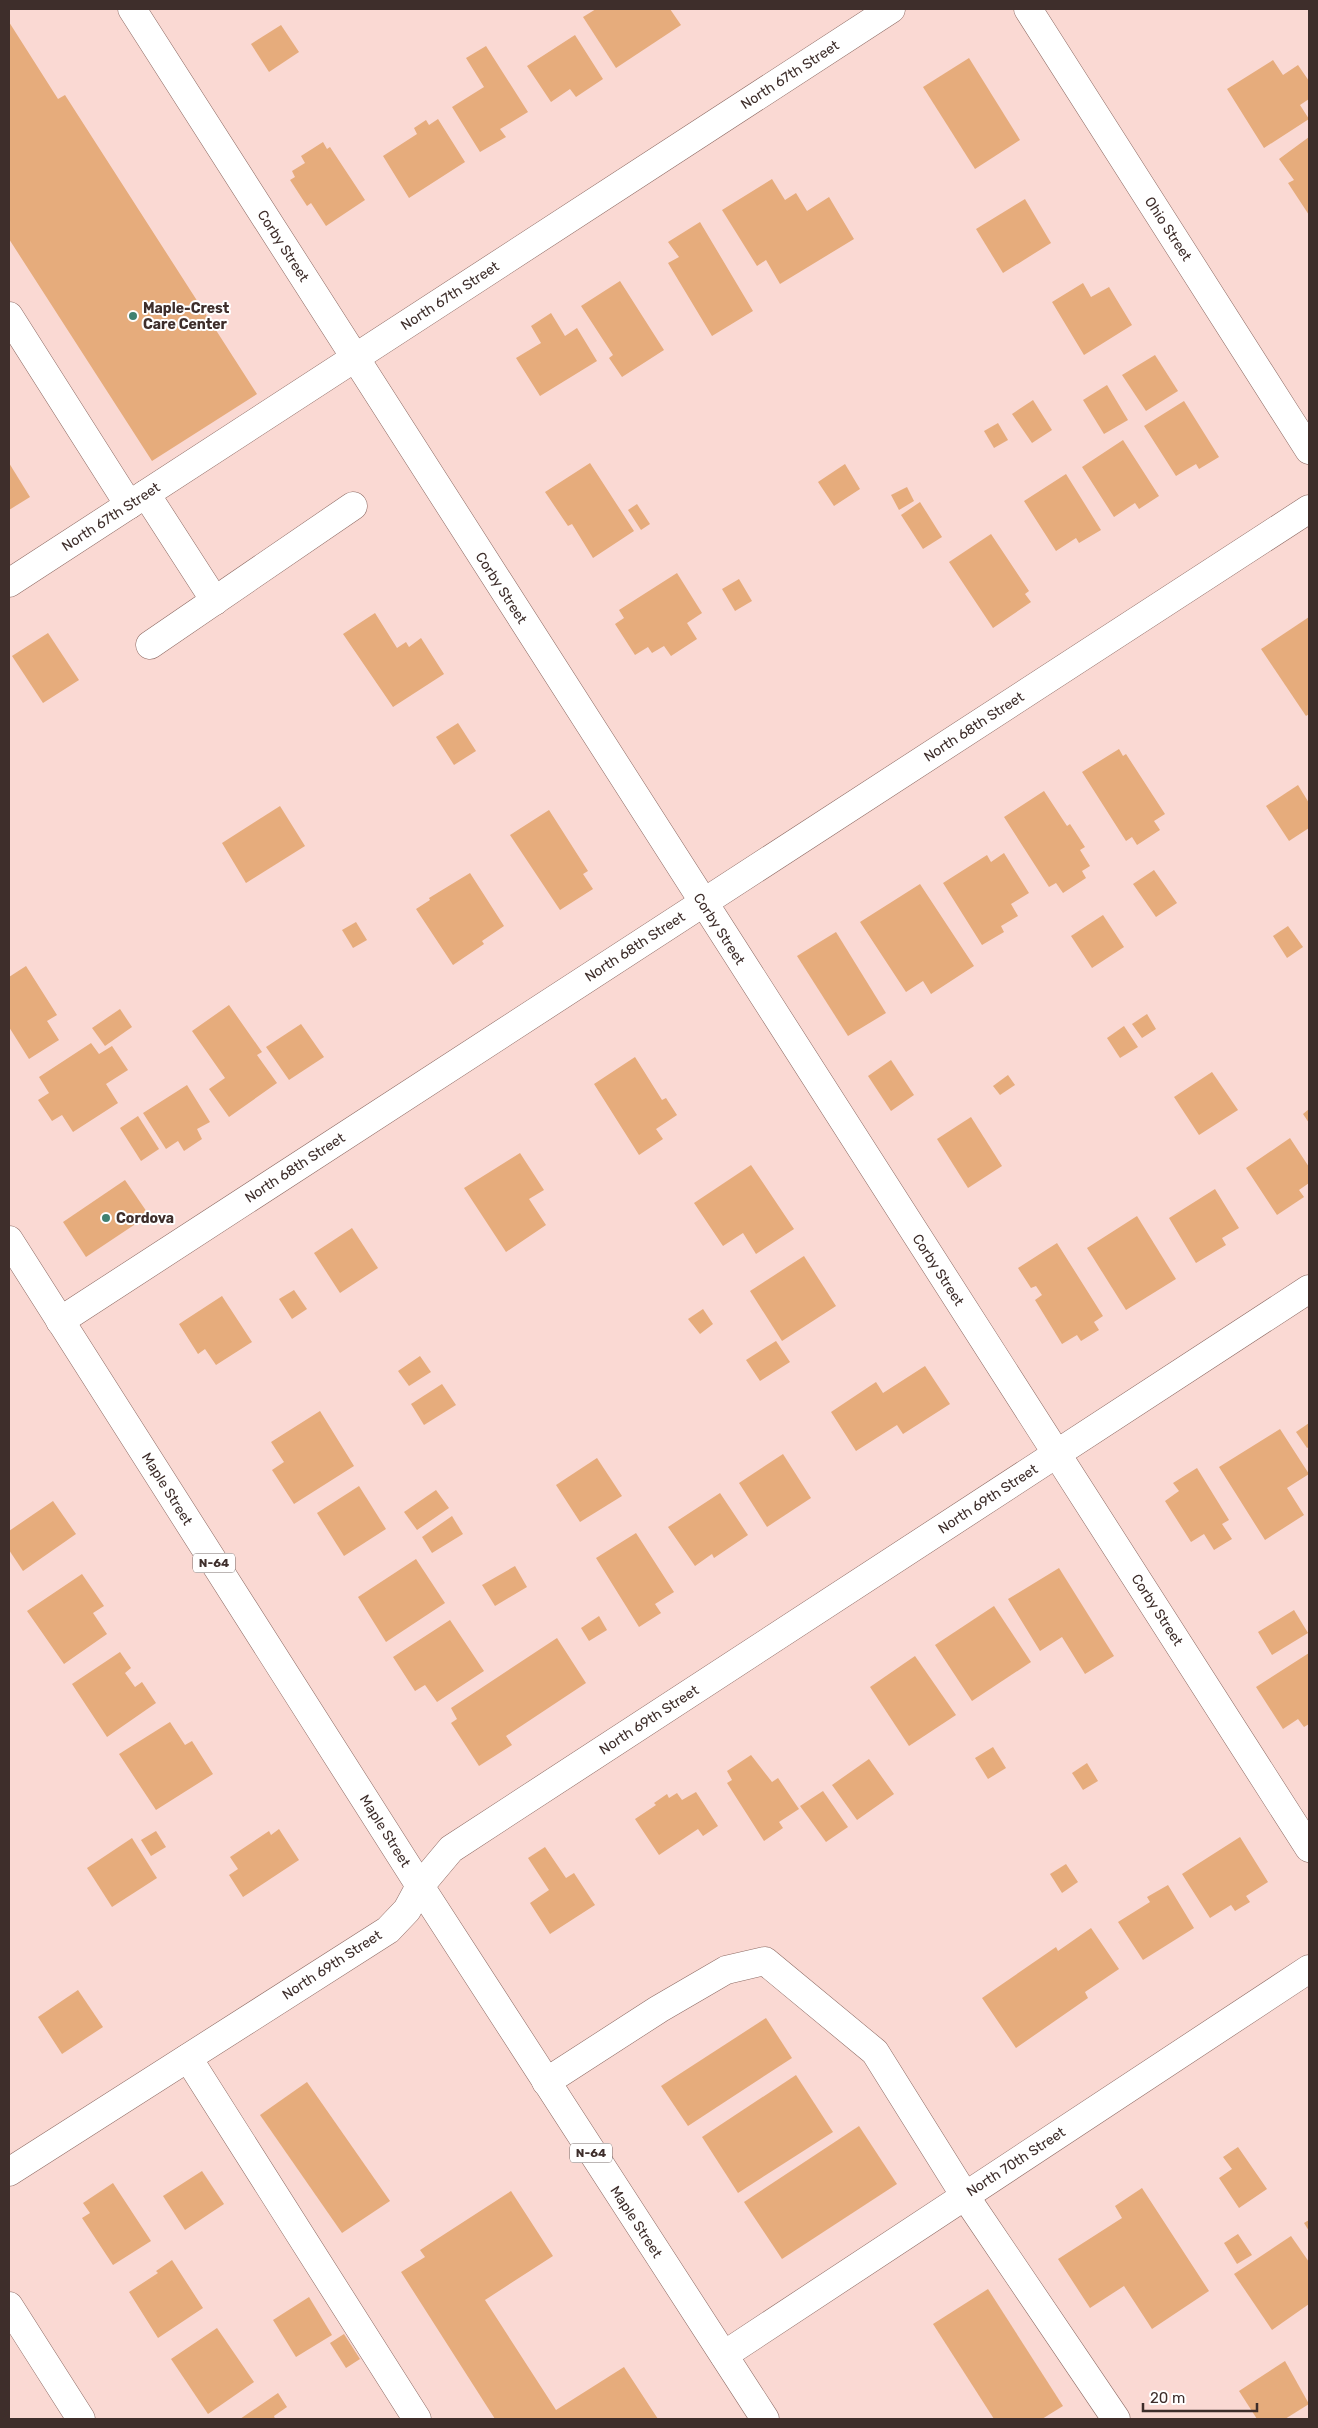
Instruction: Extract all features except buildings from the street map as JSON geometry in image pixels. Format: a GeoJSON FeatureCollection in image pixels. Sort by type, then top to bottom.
{"type":"FeatureCollection","features":[{"type":"Feature","properties":{"kind":"street","name":"Corby Street"},"geometry":{"type":"LineString","coordinates":[[132,9],[1309,1848]]}},
{"type":"Feature","properties":{"kind":"street","name":"North 67th Street"},"geometry":{"type":"LineString","coordinates":[[9,583],[891,9]]}},
{"type":"Feature","properties":{"kind":"street","name":"Ohio Street"},"geometry":{"type":"LineString","coordinates":[[1028,9],[1309,450]]}},
{"type":"Feature","properties":{"kind":"street"},"geometry":{"type":"LineString","coordinates":[[9,316],[138,499],[215,601]]}},
{"type":"Feature","properties":{"kind":"street"},"geometry":{"type":"LineString","coordinates":[[150,645],[353,506]]}},
{"type":"Feature","properties":{"kind":"street","name":"North 68th Street"},"geometry":{"type":"LineString","coordinates":[[60,1321],[1309,509]]}},
{"type":"Feature","properties":{"kind":"street","name":"Maple Street"},"geometry":{"type":"LineString","coordinates":[[9,1240],[420,1886],[765,2419]]}},
{"type":"Feature","properties":{"kind":"street","name":"North 69th Street"},"geometry":{"type":"LineString","coordinates":[[9,2172],[388,1930],[407,1910],[420,1886],[451,1850],[1309,1289]]}},
{"type":"Feature","properties":{"kind":"street"},"geometry":{"type":"LineString","coordinates":[[546,2082],[659,2009],[726,1970],[765,1962],[875,2052],[965,2196],[1116,2419]]}},
{"type":"Feature","properties":{"kind":"street","name":"North 70th Street"},"geometry":{"type":"LineString","coordinates":[[724,2355],[1309,1969]]}},
{"type":"Feature","properties":{"kind":"street"},"geometry":{"type":"LineString","coordinates":[[188,2058],[417,2419]]}},
{"type":"Feature","properties":{"kind":"street"},"geometry":{"type":"LineString","coordinates":[[9,2306],[82,2419]]}},
{"type":"Feature","properties":{"kind":"place","name":"Maple-Crest Care Center"},"geometry":{"type":"Point","coordinates":[133,316]}},
{"type":"Feature","properties":{"kind":"place","name":"Cordova"},"geometry":{"type":"Point","coordinates":[106,1218]}}]}
